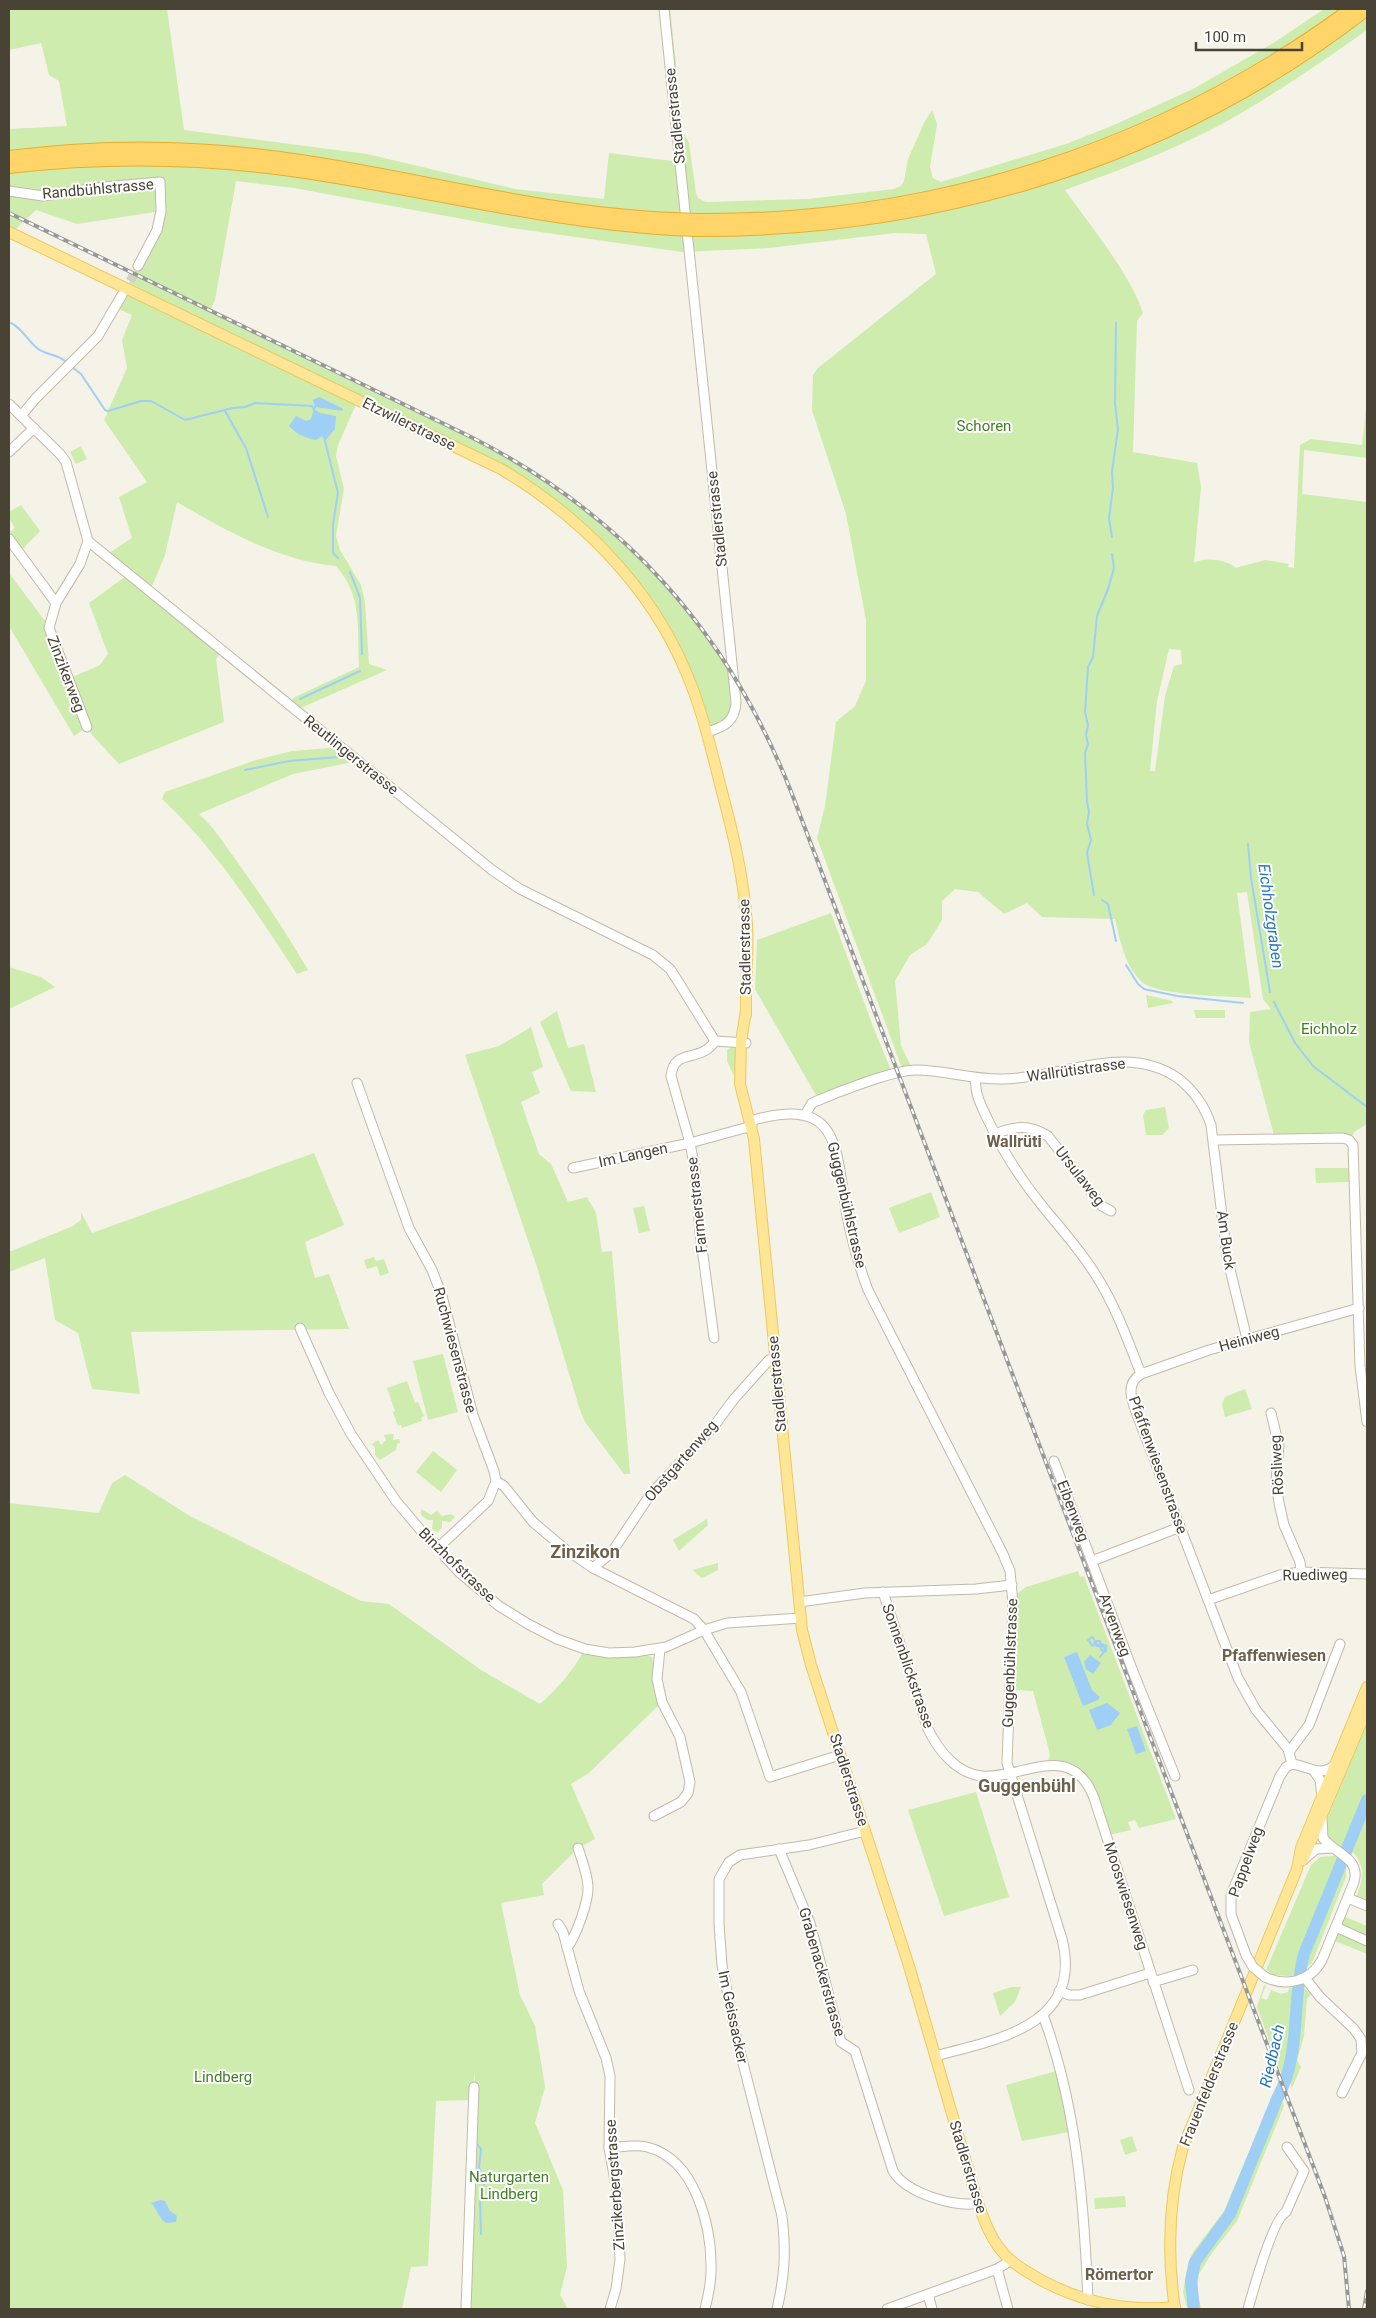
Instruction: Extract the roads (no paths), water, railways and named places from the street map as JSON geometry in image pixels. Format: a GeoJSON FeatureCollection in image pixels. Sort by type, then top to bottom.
{"type":"FeatureCollection","features":[{"type":"Feature","properties":{"kind":"highway"},"geometry":{"type":"LineString","coordinates":[[698,225],[878,208],[955,193],[1048,167],[1121,140],[1209,99],[1276,61],[1351,9]]}},
{"type":"Feature","properties":{"kind":"highway"},"geometry":{"type":"LineString","coordinates":[[9,167],[66,161],[127,159],[247,164],[352,180],[548,216],[604,224],[672,224],[783,228],[879,218],[963,202],[1057,175],[1134,146],[1216,106],[1284,67],[1367,9]]}},
{"type":"Feature","properties":{"kind":"highway"},"geometry":{"type":"LineString","coordinates":[[9,157],[120,149],[227,152],[326,165],[557,208],[672,224]]}},
{"type":"Feature","properties":{"kind":"main road","name":"Etzwilerstrasse"},"geometry":{"type":"LineString","coordinates":[[9,232],[475,456],[537,492],[591,537],[608,554],[642,597],[676,651],[695,695],[707,732]]}},
{"type":"Feature","properties":{"kind":"main road","name":"Stadlerstrasse"},"geometry":{"type":"LineString","coordinates":[[707,732],[730,821],[744,891],[747,926],[746,1010],[743,1042],[746,1106],[751,1123],[799,1602],[809,1659],[936,2056],[978,2204],[993,2239],[1010,2261],[1058,2289],[1099,2306],[1142,2309],[1175,2308]]}},
{"type":"Feature","properties":{"kind":"main road","name":"Frauenfelderstrasse"},"geometry":{"type":"LineString","coordinates":[[1175,2308],[1170,2261],[1170,2225],[1173,2191],[1183,2147],[1296,1869],[1301,1848],[1367,1686]]}},
{"type":"Feature","properties":{"kind":"main road","name":"Frauenfelderstrasse"},"geometry":{"type":"LineString","coordinates":[[1296,1869],[1303,1860],[1322,1819],[1367,1709]]}},
{"type":"Feature","properties":{"kind":"street","name":"Stadlerstrasse"},"geometry":{"type":"LineString","coordinates":[[664,9],[736,702],[730,722],[719,729],[707,732]]}},
{"type":"Feature","properties":{"kind":"street","name":"Randbühlstrasse"},"geometry":{"type":"LineString","coordinates":[[9,191],[43,196],[104,187],[160,182],[162,211],[157,230],[138,266]]}},
{"type":"Feature","properties":{"kind":"street"},"geometry":{"type":"LineString","coordinates":[[22,416],[35,399],[98,336],[122,295]]}},
{"type":"Feature","properties":{"kind":"street"},"geometry":{"type":"LineString","coordinates":[[9,404],[66,462],[88,541]]}},
{"type":"Feature","properties":{"kind":"street"},"geometry":{"type":"LineString","coordinates":[[9,452],[34,428]]}},
{"type":"Feature","properties":{"kind":"street"},"geometry":{"type":"LineString","coordinates":[[9,539],[56,603]]}},
{"type":"Feature","properties":{"kind":"street","name":"Zinzikerweg"},"geometry":{"type":"LineString","coordinates":[[87,727],[49,628],[56,603],[80,564],[88,541]]}},
{"type":"Feature","properties":{"kind":"street","name":"Reutlingerstrasse"},"geometry":{"type":"LineString","coordinates":[[88,541],[503,878],[520,889],[653,955],[670,969],[680,982],[715,1041]]}},
{"type":"Feature","properties":{"kind":"street"},"geometry":{"type":"LineString","coordinates":[[715,1041],[743,1042]]}},
{"type":"Feature","properties":{"kind":"street","name":"Farmerstrasse"},"geometry":{"type":"LineString","coordinates":[[714,1338],[700,1233],[695,1170],[690,1143],[671,1076],[672,1065],[677,1060],[704,1053],[715,1041]]}},
{"type":"Feature","properties":{"kind":"street","name":"Wallrütistrasse"},"geometry":{"type":"LineString","coordinates":[[805,1115],[812,1103],[903,1071],[922,1070],[976,1078],[1030,1078],[1118,1062],[1147,1064],[1168,1072],[1191,1090],[1208,1116],[1214,1140]]}},
{"type":"Feature","properties":{"kind":"street","name":"Pfaffenwiesenstrasse"},"geometry":{"type":"LineString","coordinates":[[976,1078],[975,1089],[995,1134],[1028,1188],[1076,1246],[1097,1276],[1118,1316],[1141,1374],[1131,1384],[1133,1402],[1208,1600],[1246,1694],[1260,1717],[1289,1752],[1292,1764]]}},
{"type":"Feature","properties":{"kind":"street","name":"Ruchwiesenstrasse"},"geometry":{"type":"LineString","coordinates":[[357,1083],[409,1228],[432,1270],[442,1296],[473,1414],[496,1481]]}},
{"type":"Feature","properties":{"kind":"street"},"geometry":{"type":"LineString","coordinates":[[751,1123],[785,1113],[805,1115]]}},
{"type":"Feature","properties":{"kind":"street","name":"Guggenbühlstrasse"},"geometry":{"type":"LineString","coordinates":[[805,1115],[825,1127],[834,1141],[849,1226],[857,1260],[868,1290],[1006,1558],[1012,1585],[1013,1611],[1007,1757],[1009,1773],[1064,1944],[1065,1966],[1058,1991],[1043,2016]]}},
{"type":"Feature","properties":{"kind":"street","name":"Im Langen"},"geometry":{"type":"LineString","coordinates":[[572,1168],[690,1143],[751,1123]]}},
{"type":"Feature","properties":{"kind":"street","name":"Ursulaweg"},"geometry":{"type":"LineString","coordinates":[[995,1134],[1023,1126],[1040,1131],[1048,1136],[1102,1206],[1111,1211]]}},
{"type":"Feature","properties":{"kind":"street"},"geometry":{"type":"LineString","coordinates":[[1214,1140],[1343,1138],[1350,1141],[1355,1152],[1360,1372],[1367,1422]]}},
{"type":"Feature","properties":{"kind":"street","name":"Am Buck"},"geometry":{"type":"LineString","coordinates":[[1214,1140],[1225,1243],[1231,1279],[1247,1339]]}},
{"type":"Feature","properties":{"kind":"street","name":"Heiniweg"},"geometry":{"type":"LineString","coordinates":[[1141,1374],[1201,1352],[1359,1308]]}},
{"type":"Feature","properties":{"kind":"street","name":"Binzhofstrasse"},"geometry":{"type":"LineString","coordinates":[[300,1328],[332,1401],[364,1455],[418,1528],[429,1540],[440,1546],[445,1557],[459,1572],[499,1606],[557,1639],[585,1649],[609,1653],[660,1649],[727,1622],[801,1618]]}},
{"type":"Feature","properties":{"kind":"street","name":"Obstgartenweg"},"geometry":{"type":"LineString","coordinates":[[594,1568],[612,1552],[650,1495],[714,1426],[752,1377],[769,1360],[775,1359]]}},
{"type":"Feature","properties":{"kind":"street","name":"Rösliweg"},"geometry":{"type":"LineString","coordinates":[[1271,1413],[1279,1446],[1276,1480],[1279,1503],[1284,1525],[1300,1562],[1301,1572]]}},
{"type":"Feature","properties":{"kind":"street","name":"Eibenweg"},"geometry":{"type":"LineString","coordinates":[[1054,1461],[1092,1561]]}},
{"type":"Feature","properties":{"kind":"street"},"geometry":{"type":"LineString","coordinates":[[440,1546],[488,1500],[496,1481],[504,1486],[533,1522],[564,1549],[594,1568],[694,1619],[704,1630],[741,1692],[770,1777],[840,1755]]}},
{"type":"Feature","properties":{"kind":"street"},"geometry":{"type":"LineString","coordinates":[[1092,1561],[1180,1527]]}},
{"type":"Feature","properties":{"kind":"street","name":"Arvenweg"},"geometry":{"type":"LineString","coordinates":[[1092,1561],[1175,1776]]}},
{"type":"Feature","properties":{"kind":"street","name":"Ruediweg"},"geometry":{"type":"LineString","coordinates":[[1208,1600],[1268,1578],[1301,1572],[1367,1574]]}},
{"type":"Feature","properties":{"kind":"street"},"geometry":{"type":"LineString","coordinates":[[799,1602],[883,1592],[976,1589],[1012,1585]]}},
{"type":"Feature","properties":{"kind":"street","name":"Sonnenblickstrasse"},"geometry":{"type":"LineString","coordinates":[[883,1592],[928,1729],[936,1744],[950,1760],[972,1774],[984,1776],[1009,1773]]}},
{"type":"Feature","properties":{"kind":"street"},"geometry":{"type":"LineString","coordinates":[[1289,1752],[1309,1725],[1340,1644]]}},
{"type":"Feature","properties":{"kind":"street"},"geometry":{"type":"LineString","coordinates":[[654,1816],[681,1802],[688,1793],[690,1782],[680,1737],[662,1702],[657,1679],[660,1649]]}},
{"type":"Feature","properties":{"kind":"street","name":"Mooswiesenweg"},"geometry":{"type":"LineString","coordinates":[[1009,1773],[1054,1764],[1072,1771],[1088,1786],[1094,1798],[1189,2090]]}},
{"type":"Feature","properties":{"kind":"street"},"geometry":{"type":"LineString","coordinates":[[1292,1764],[1314,1771],[1323,1771],[1335,1765]]}},
{"type":"Feature","properties":{"kind":"street","name":"Pappelweg"},"geometry":{"type":"LineString","coordinates":[[1292,1764],[1283,1770],[1277,1781],[1231,1895],[1231,1914],[1246,1955],[1253,1967],[1265,1977],[1279,1982],[1300,1980]]}},
{"type":"Feature","properties":{"kind":"street"},"geometry":{"type":"LineString","coordinates":[[1314,1771],[1322,1784],[1322,1796]]}},
{"type":"Feature","properties":{"kind":"street"},"geometry":{"type":"LineString","coordinates":[[1322,1819],[1323,1838],[1349,1860],[1356,1875],[1320,1964],[1300,1980],[1354,2029],[1362,2039],[1362,2053],[1342,2092]]}},
{"type":"Feature","properties":{"kind":"street","name":"Im Geissacker"},"geometry":{"type":"LineString","coordinates":[[777,2309],[784,2277],[786,2246],[782,2216],[732,2017],[722,1965],[718,1884],[724,1869],[736,1857],[822,1842],[865,1831]]}},
{"type":"Feature","properties":{"kind":"street"},"geometry":{"type":"LineString","coordinates":[[567,1948],[574,1939],[588,1892],[578,1848]]}},
{"type":"Feature","properties":{"kind":"street","name":"Grabenackerstrasse"},"geometry":{"type":"LineString","coordinates":[[779,1849],[810,1923],[841,2042],[855,2051],[893,2171],[904,2185],[917,2192],[968,2206],[978,2204]]}},
{"type":"Feature","properties":{"kind":"street"},"geometry":{"type":"LineString","coordinates":[[1303,1860],[1316,1849],[1336,1850]]}},
{"type":"Feature","properties":{"kind":"street"},"geometry":{"type":"LineString","coordinates":[[1348,1898],[1367,1906]]}},
{"type":"Feature","properties":{"kind":"street","name":"Zinzikerbergstrasse"},"geometry":{"type":"LineString","coordinates":[[558,1924],[563,1932],[579,1991],[606,2058],[610,2076],[609,2148],[617,2192],[620,2250],[616,2289],[610,2309]]}},
{"type":"Feature","properties":{"kind":"street"},"geometry":{"type":"LineString","coordinates":[[1336,1927],[1367,1941]]}},
{"type":"Feature","properties":{"kind":"street"},"geometry":{"type":"LineString","coordinates":[[1153,1982],[1193,1970]]}},
{"type":"Feature","properties":{"kind":"street"},"geometry":{"type":"LineString","coordinates":[[1058,1991],[1069,1995],[1080,1995],[1150,1973]]}},
{"type":"Feature","properties":{"kind":"street"},"geometry":{"type":"LineString","coordinates":[[936,2056],[1013,2034],[1031,2025],[1043,2016],[1062,2079],[1075,2140],[1081,2186],[1088,2300]]}},
{"type":"Feature","properties":{"kind":"street"},"geometry":{"type":"LineString","coordinates":[[466,2309],[474,2087]]}},
{"type":"Feature","properties":{"kind":"street"},"geometry":{"type":"LineString","coordinates":[[609,2148],[634,2145],[648,2147],[663,2153],[687,2177],[702,2209],[710,2247],[711,2271],[705,2309]]}},
{"type":"Feature","properties":{"kind":"street"},"geometry":{"type":"LineString","coordinates":[[1248,2309],[1272,2236],[1281,2215],[1286,2212],[1304,2171],[1287,2147]]}},
{"type":"Feature","properties":{"kind":"street"},"geometry":{"type":"LineString","coordinates":[[887,2309],[996,2269],[1010,2261]]}},
{"type":"Feature","properties":{"kind":"street"},"geometry":{"type":"LineString","coordinates":[[996,2269],[1008,2309]]}},
{"type":"Feature","properties":{"kind":"street"},"geometry":{"type":"LineString","coordinates":[[928,2294],[932,2309]]}},
{"type":"Feature","properties":{"kind":"water"},"geometry":{"type":"Polygon","coordinates":[[[319,397],[342,408],[343,411],[315,407],[313,400],[319,397]]]}},
{"type":"Feature","properties":{"kind":"water"},"geometry":{"type":"Polygon","coordinates":[[[314,409],[320,413],[336,416],[335,429],[325,441],[322,436],[316,440],[304,437],[289,426],[296,416],[306,421],[311,419],[314,409]]]}},
{"type":"Feature","properties":{"kind":"water"},"geometry":{"type":"Polygon","coordinates":[[[1077,1652],[1092,1690],[1100,1697],[1098,1700],[1083,1706],[1064,1657],[1077,1652]]]}},
{"type":"Feature","properties":{"kind":"water"},"geometry":{"type":"Polygon","coordinates":[[[1090,1655],[1101,1663],[1093,1674],[1086,1669],[1084,1662],[1090,1655]]]}},
{"type":"Feature","properties":{"kind":"water"},"geometry":{"type":"Polygon","coordinates":[[[1107,1703],[1120,1713],[1111,1725],[1097,1730],[1089,1710],[1107,1703]]]}},
{"type":"Feature","properties":{"kind":"water"},"geometry":{"type":"Polygon","coordinates":[[[1137,1726],[1146,1751],[1136,1754],[1127,1729],[1137,1726]]]}},
{"type":"Feature","properties":{"kind":"water"},"geometry":{"type":"Polygon","coordinates":[[[160,2200],[165,2201],[170,2211],[177,2216],[176,2222],[166,2223],[161,2218],[151,2203],[160,2200]]]}},
{"type":"Feature","properties":{"kind":"waterway"},"geometry":{"type":"LineString","coordinates":[[11,323],[19,328],[40,350],[65,361]]}},
{"type":"Feature","properties":{"kind":"waterway"},"geometry":{"type":"LineString","coordinates":[[1112,537],[1109,518],[1113,488],[1112,472],[1118,429],[1115,404],[1116,323]]}},
{"type":"Feature","properties":{"kind":"waterway"},"geometry":{"type":"LineString","coordinates":[[72,367],[81,374],[105,410],[108,411],[141,401],[151,401],[185,420],[233,408],[245,407],[255,403],[312,406],[314,410],[315,407]]}},
{"type":"Feature","properties":{"kind":"waterway"},"geometry":{"type":"LineString","coordinates":[[225,411],[246,448],[268,517]]}},
{"type":"Feature","properties":{"kind":"waterway"},"geometry":{"type":"LineString","coordinates":[[325,441],[338,493],[333,524],[333,553],[338,558]]}},
{"type":"Feature","properties":{"kind":"waterway"},"geometry":{"type":"LineString","coordinates":[[1094,895],[1087,853],[1091,840],[1087,824],[1089,812],[1085,753],[1088,744],[1086,735],[1088,725],[1085,712],[1088,667],[1093,657],[1097,616],[1114,568],[1112,554]]}},
{"type":"Feature","properties":{"kind":"waterway"},"geometry":{"type":"LineString","coordinates":[[350,572],[360,598],[362,654]]}},
{"type":"Feature","properties":{"kind":"waterway"},"geometry":{"type":"LineString","coordinates":[[300,699],[360,671]]}},
{"type":"Feature","properties":{"kind":"waterway"},"geometry":{"type":"LineString","coordinates":[[245,770],[289,761],[339,757]]}},
{"type":"Feature","properties":{"kind":"waterway","name":"Eichholzgraben"},"geometry":{"type":"LineString","coordinates":[[1248,844],[1251,878],[1270,992]]}},
{"type":"Feature","properties":{"kind":"waterway"},"geometry":{"type":"LineString","coordinates":[[1102,900],[1108,904],[1116,941]]}},
{"type":"Feature","properties":{"kind":"waterway"},"geometry":{"type":"LineString","coordinates":[[1126,965],[1138,984],[1144,989],[1177,996],[1243,1003]]}},
{"type":"Feature","properties":{"kind":"waterway","name":"Eichholzgraben"},"geometry":{"type":"LineString","coordinates":[[1274,1002],[1295,1043],[1313,1066],[1367,1107]]}},
{"type":"Feature","properties":{"kind":"waterway"},"geometry":{"type":"LineString","coordinates":[[1093,1646],[1088,1640],[1092,1637],[1093,1637],[1095,1641],[1096,1643],[1097,1644],[1101,1644],[1106,1646],[1106,1651],[1103,1651],[1101,1649],[1101,1647],[1101,1646],[1101,1645],[1101,1644],[1101,1643],[1100,1641],[1095,1641],[1094,1642],[1096,1646],[1099,1646],[1100,1646],[1101,1646],[1103,1646],[1105,1649],[1105,1650],[1104,1651],[1104,1652],[1100,1657]]}},
{"type":"Feature","properties":{"kind":"waterway","name":"Riedbach"},"geometry":{"type":"LineString","coordinates":[[1194,2309],[1191,2281],[1195,2262],[1230,2214],[1285,2082],[1293,2046],[1300,1972],[1304,1954],[1367,1800]]}},
{"type":"Feature","properties":{"kind":"waterway"},"geometry":{"type":"LineString","coordinates":[[477,2144],[481,2149],[479,2167],[484,2184],[480,2201],[481,2234]]}},
{"type":"Feature","properties":{"kind":"tunnel"},"geometry":{"type":"LineString","coordinates":[[124,293],[138,266]]}},
{"type":"Feature","properties":{"kind":"railway"},"geometry":{"type":"LineString","coordinates":[[9,213],[469,436],[525,467],[576,502],[623,541],[665,584],[703,631],[737,681],[766,736],[792,794],[1325,2197],[1344,2256],[1349,2309]]}},
{"type":"Feature","properties":{"kind":"railway"},"geometry":{"type":"LineString","coordinates":[[1364,2309],[1367,2291]]}},
{"type":"Feature","properties":{"kind":"district","name":"Wallrüti"},"geometry":{"type":"Point","coordinates":[1014,1141]}},
{"type":"Feature","properties":{"kind":"district","name":"Zinzikon"},"geometry":{"type":"Point","coordinates":[585,1551]}},
{"type":"Feature","properties":{"kind":"district","name":"Pfaffenwiesen"},"geometry":{"type":"Point","coordinates":[1274,1655]}},
{"type":"Feature","properties":{"kind":"district","name":"Guggenbühl"},"geometry":{"type":"Point","coordinates":[1027,1785]}},
{"type":"Feature","properties":{"kind":"district","name":"Römertor"},"geometry":{"type":"Point","coordinates":[1119,2274]}},
{"type":"Feature","properties":{"kind":"park label","name":"Schoren"},"geometry":{"type":"Point","coordinates":[984,426]}},
{"type":"Feature","properties":{"kind":"park label","name":"Eichholz"},"geometry":{"type":"Point","coordinates":[1329,1029]}},
{"type":"Feature","properties":{"kind":"park label","name":"Lindberg"},"geometry":{"type":"Point","coordinates":[223,2077]}},
{"type":"Feature","properties":{"kind":"park label","name":"Naturgarten Lindberg"},"geometry":{"type":"Point","coordinates":[509,2186]}}]}
